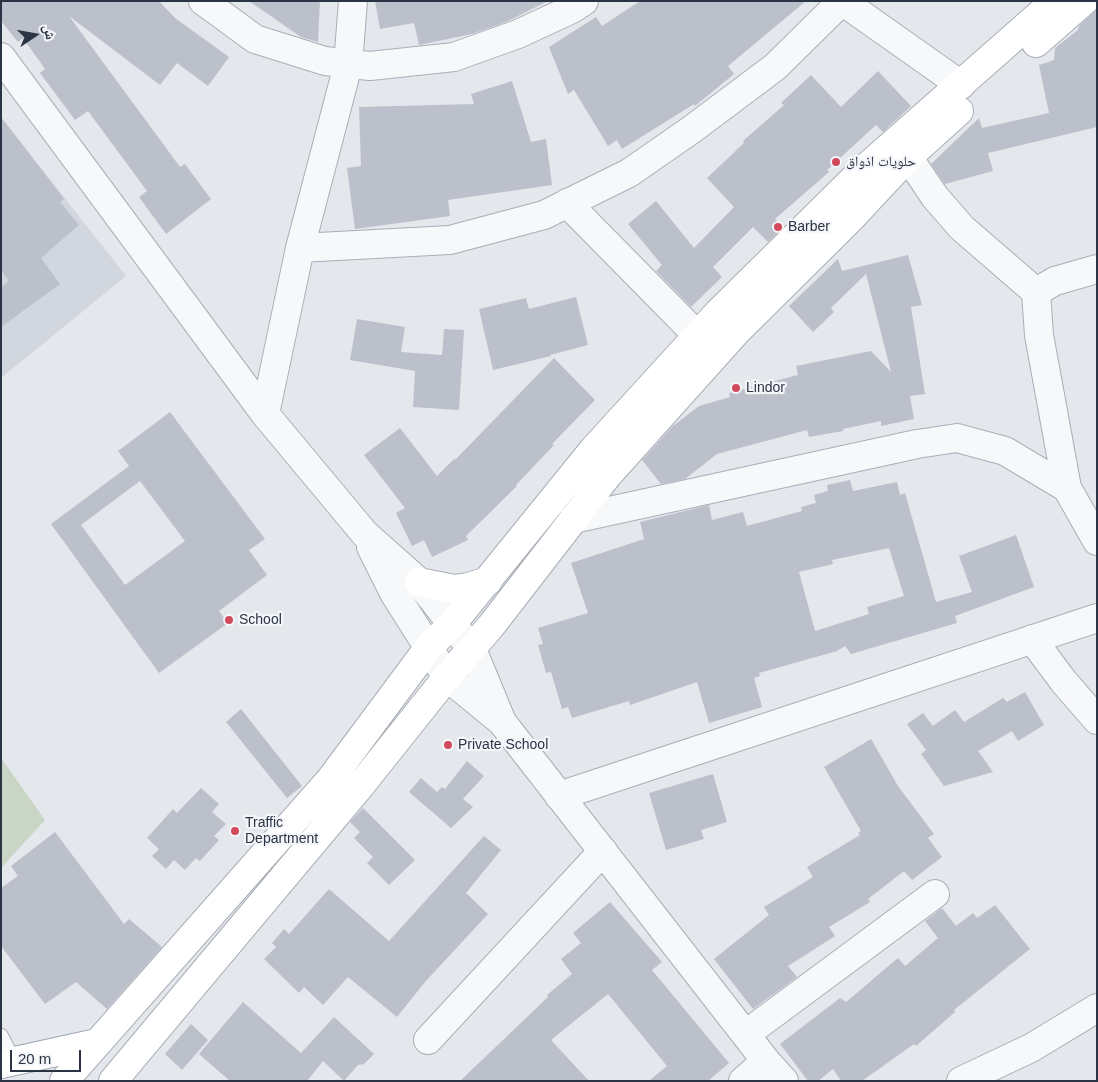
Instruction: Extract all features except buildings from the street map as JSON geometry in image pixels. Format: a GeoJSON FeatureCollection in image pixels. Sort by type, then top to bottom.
{"type":"FeatureCollection","features":[{"type":"Feature","properties":{"kind":"street"},"geometry":{"type":"LineString","coordinates":[[203,1],[255,39],[325,61],[370,66],[454,57],[518,34],[572,9],[584,1]]}},
{"type":"Feature","properties":{"kind":"street"},"geometry":{"type":"LineString","coordinates":[[265,414],[300,248],[348,65],[353,1]]}},
{"type":"Feature","properties":{"kind":"street"},"geometry":{"type":"LineString","coordinates":[[300,248],[450,240],[544,215],[630,173],[691,130],[775,67],[842,1],[961,85]]}},
{"type":"Feature","properties":{"kind":"street"},"geometry":{"type":"LineString","coordinates":[[64,1081],[330,780],[429,648],[452,624],[593,450],[718,312],[862,171],[1054,1]]}},
{"type":"Feature","properties":{"kind":"street"},"geometry":{"type":"LineString","coordinates":[[113,1081],[361,785],[447,677],[491,626],[606,476],[738,330],[852,217],[908,157],[1084,1]]}},
{"type":"Feature","properties":{"kind":"street"},"geometry":{"type":"LineString","coordinates":[[1,57],[265,414],[365,534],[419,582],[472,648],[502,722]]}},
{"type":"Feature","properties":{"kind":"street"},"geometry":{"type":"LineString","coordinates":[[908,157],[935,197],[962,228],[1036,292],[1039,335],[1067,488],[1097,541]]}},
{"type":"Feature","properties":{"kind":"street"},"geometry":{"type":"LineString","coordinates":[[567,203],[698,335]]}},
{"type":"Feature","properties":{"kind":"street"},"geometry":{"type":"LineString","coordinates":[[1036,292],[1055,281],[1097,269]]}},
{"type":"Feature","properties":{"kind":"street"},"geometry":{"type":"LineString","coordinates":[[572,519],[917,444],[956,438],[1005,451],[1067,488]]}},
{"type":"Feature","properties":{"kind":"street"},"geometry":{"type":"LineString","coordinates":[[365,534],[394,593],[447,677],[502,722],[766,1061],[784,1081]]}},
{"type":"Feature","properties":{"kind":"street"},"geometry":{"type":"LineString","coordinates":[[419,582],[454,589],[468,587],[488,580]]}},
{"type":"Feature","properties":{"kind":"street"},"geometry":{"type":"LineString","coordinates":[[559,796],[1097,618]]}},
{"type":"Feature","properties":{"kind":"street"},"geometry":{"type":"LineString","coordinates":[[1032,639],[1064,682],[1097,720]]}},
{"type":"Feature","properties":{"kind":"street"},"geometry":{"type":"LineString","coordinates":[[428,1040],[603,851]]}},
{"type":"Feature","properties":{"kind":"street"},"geometry":{"type":"LineString","coordinates":[[746,1034],[935,894]]}},
{"type":"Feature","properties":{"kind":"street"},"geometry":{"type":"LineString","coordinates":[[961,1081],[1030,1048],[1097,1008]]}},
{"type":"Feature","properties":{"kind":"street"},"geometry":{"type":"LineString","coordinates":[[8,1063],[103,1036],[135,1054]]}},
{"type":"Feature","properties":{"kind":"street"},"geometry":{"type":"LineString","coordinates":[[743,1081],[766,1061]]}},
{"type":"Feature","properties":{"kind":"lane"},"geometry":{"type":"LineString","coordinates":[[1,1036],[8,1063]]}},
{"type":"Feature","properties":{"kind":"shaded area"},"geometry":{"type":"Polygon","coordinates":[[[1,121],[9,127],[126,276],[1,378],[1,121]]]}},
{"type":"Feature","properties":{"kind":"green space"},"geometry":{"type":"Polygon","coordinates":[[[1,758],[45,820],[1,868],[1,758]]]}},
{"type":"Feature","properties":{"kind":"place","name":"حلويات اذواق"},"geometry":{"type":"Point","coordinates":[836,162]}},
{"type":"Feature","properties":{"kind":"place","name":"Barber"},"geometry":{"type":"Point","coordinates":[778,227]}},
{"type":"Feature","properties":{"kind":"place","name":"Lindor"},"geometry":{"type":"Point","coordinates":[736,388]}},
{"type":"Feature","properties":{"kind":"place","name":"School"},"geometry":{"type":"Point","coordinates":[229,620]}},
{"type":"Feature","properties":{"kind":"place","name":"Private School"},"geometry":{"type":"Point","coordinates":[448,745]}},
{"type":"Feature","properties":{"kind":"place","name":"Traffic Department"},"geometry":{"type":"Point","coordinates":[235,831]}}]}
